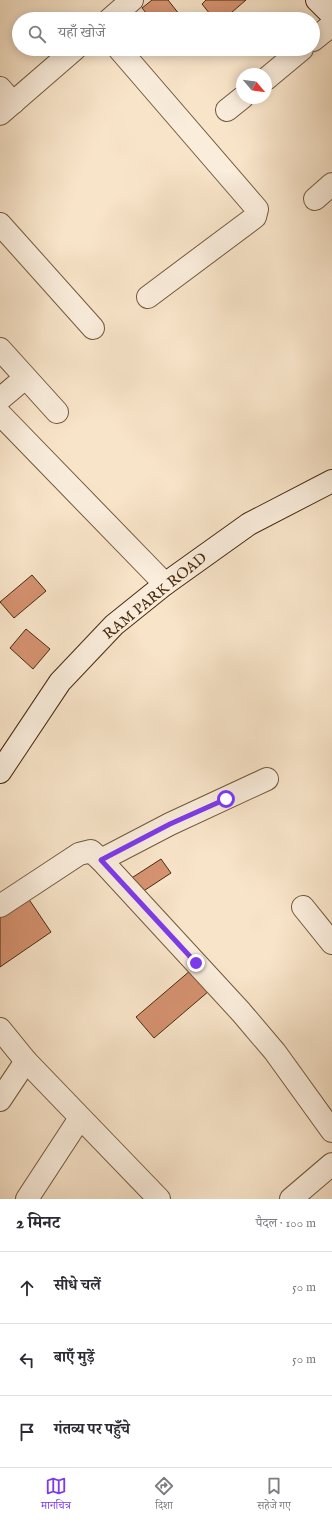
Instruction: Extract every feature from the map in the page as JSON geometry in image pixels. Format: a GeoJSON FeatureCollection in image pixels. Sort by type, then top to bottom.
{"type":"FeatureCollection","features":[{"type":"Feature","properties":{"kind":"street"},"geometry":{"type":"LineString","coordinates":[[118,12],[132,0]]}},
{"type":"Feature","properties":{"kind":"street"},"geometry":{"type":"LineString","coordinates":[[317,0],[332,15]]}},
{"type":"Feature","properties":{"kind":"street"},"geometry":{"type":"LineString","coordinates":[[320,34],[332,25]]}},
{"type":"Feature","properties":{"kind":"street"},"geometry":{"type":"LineString","coordinates":[[4,102],[66,56]]}},
{"type":"Feature","properties":{"kind":"street"},"geometry":{"type":"LineString","coordinates":[[125,56],[257,209],[255,217],[148,297]]}},
{"type":"Feature","properties":{"kind":"street"},"geometry":{"type":"LineString","coordinates":[[272,74],[294,56]]}},
{"type":"Feature","properties":{"kind":"street"},"geometry":{"type":"LineString","coordinates":[[315,198],[332,184]]}},
{"type":"Feature","properties":{"kind":"street"},"geometry":{"type":"LineString","coordinates":[[0,224],[93,328]]}},
{"type":"Feature","properties":{"kind":"street"},"geometry":{"type":"LineString","coordinates":[[0,349],[57,412]]}},
{"type":"Feature","properties":{"kind":"street"},"geometry":{"type":"LineString","coordinates":[[0,400],[25,378]]}},
{"type":"Feature","properties":{"kind":"street"},"geometry":{"type":"LineString","coordinates":[[0,414],[165,584]]}},
{"type":"Feature","properties":{"kind":"street","name":"RAM PARK ROAD"},"geometry":{"type":"LineString","coordinates":[[0,772],[60,682],[114,625],[165,584],[249,524],[332,481]]}},
{"type":"Feature","properties":{"kind":"street"},"geometry":{"type":"LineString","coordinates":[[101,860],[170,824],[267,779]]}},
{"type":"Feature","properties":{"kind":"street"},"geometry":{"type":"LineString","coordinates":[[0,906],[85,851],[94,853],[241,1012],[275,1052],[332,1131]]}},
{"type":"Feature","properties":{"kind":"street"},"geometry":{"type":"LineString","coordinates":[[303,907],[332,943]]}},
{"type":"Feature","properties":{"kind":"street"},"geometry":{"type":"LineString","coordinates":[[0,1029],[26,1061],[159,1199]]}},
{"type":"Feature","properties":{"kind":"street"},"geometry":{"type":"LineString","coordinates":[[0,1100],[26,1061]]}},
{"type":"Feature","properties":{"kind":"street"},"geometry":{"type":"LineString","coordinates":[[28,1199],[80,1118]]}},
{"type":"Feature","properties":{"kind":"street"},"geometry":{"type":"LineString","coordinates":[[291,1199],[332,1164]]}},
{"type":"Feature","properties":{"kind":"building"},"geometry":{"type":"Polygon","coordinates":[[[152,0],[168,0],[177,12],[145,12],[142,8],[152,0]]]}},
{"type":"Feature","properties":{"kind":"building"},"geometry":{"type":"Polygon","coordinates":[[[206,0],[246,0],[232,12],[208,12],[202,4],[206,0]]]}},
{"type":"Feature","properties":{"kind":"building"},"geometry":{"type":"Polygon","coordinates":[[[32,575],[46,591],[14,618],[0,602],[32,575]]]}},
{"type":"Feature","properties":{"kind":"building"},"geometry":{"type":"Polygon","coordinates":[[[26,629],[50,649],[33,669],[10,648],[26,629]]]}},
{"type":"Feature","properties":{"kind":"building"},"geometry":{"type":"Polygon","coordinates":[[[161,859],[171,873],[139,894],[130,879],[161,859]]]}},
{"type":"Feature","properties":{"kind":"building"},"geometry":{"type":"Polygon","coordinates":[[[26,895],[51,932],[0,967],[0,914],[26,895]]]}},
{"type":"Feature","properties":{"kind":"building"},"geometry":{"type":"Polygon","coordinates":[[[191,970],[209,991],[154,1038],[136,1017],[191,970]]]}},
{"type":"Feature","properties":{"kind":"route"},"geometry":{"type":"LineString","coordinates":[[196,963],[101,860],[170,824],[226,799]]}}]}
